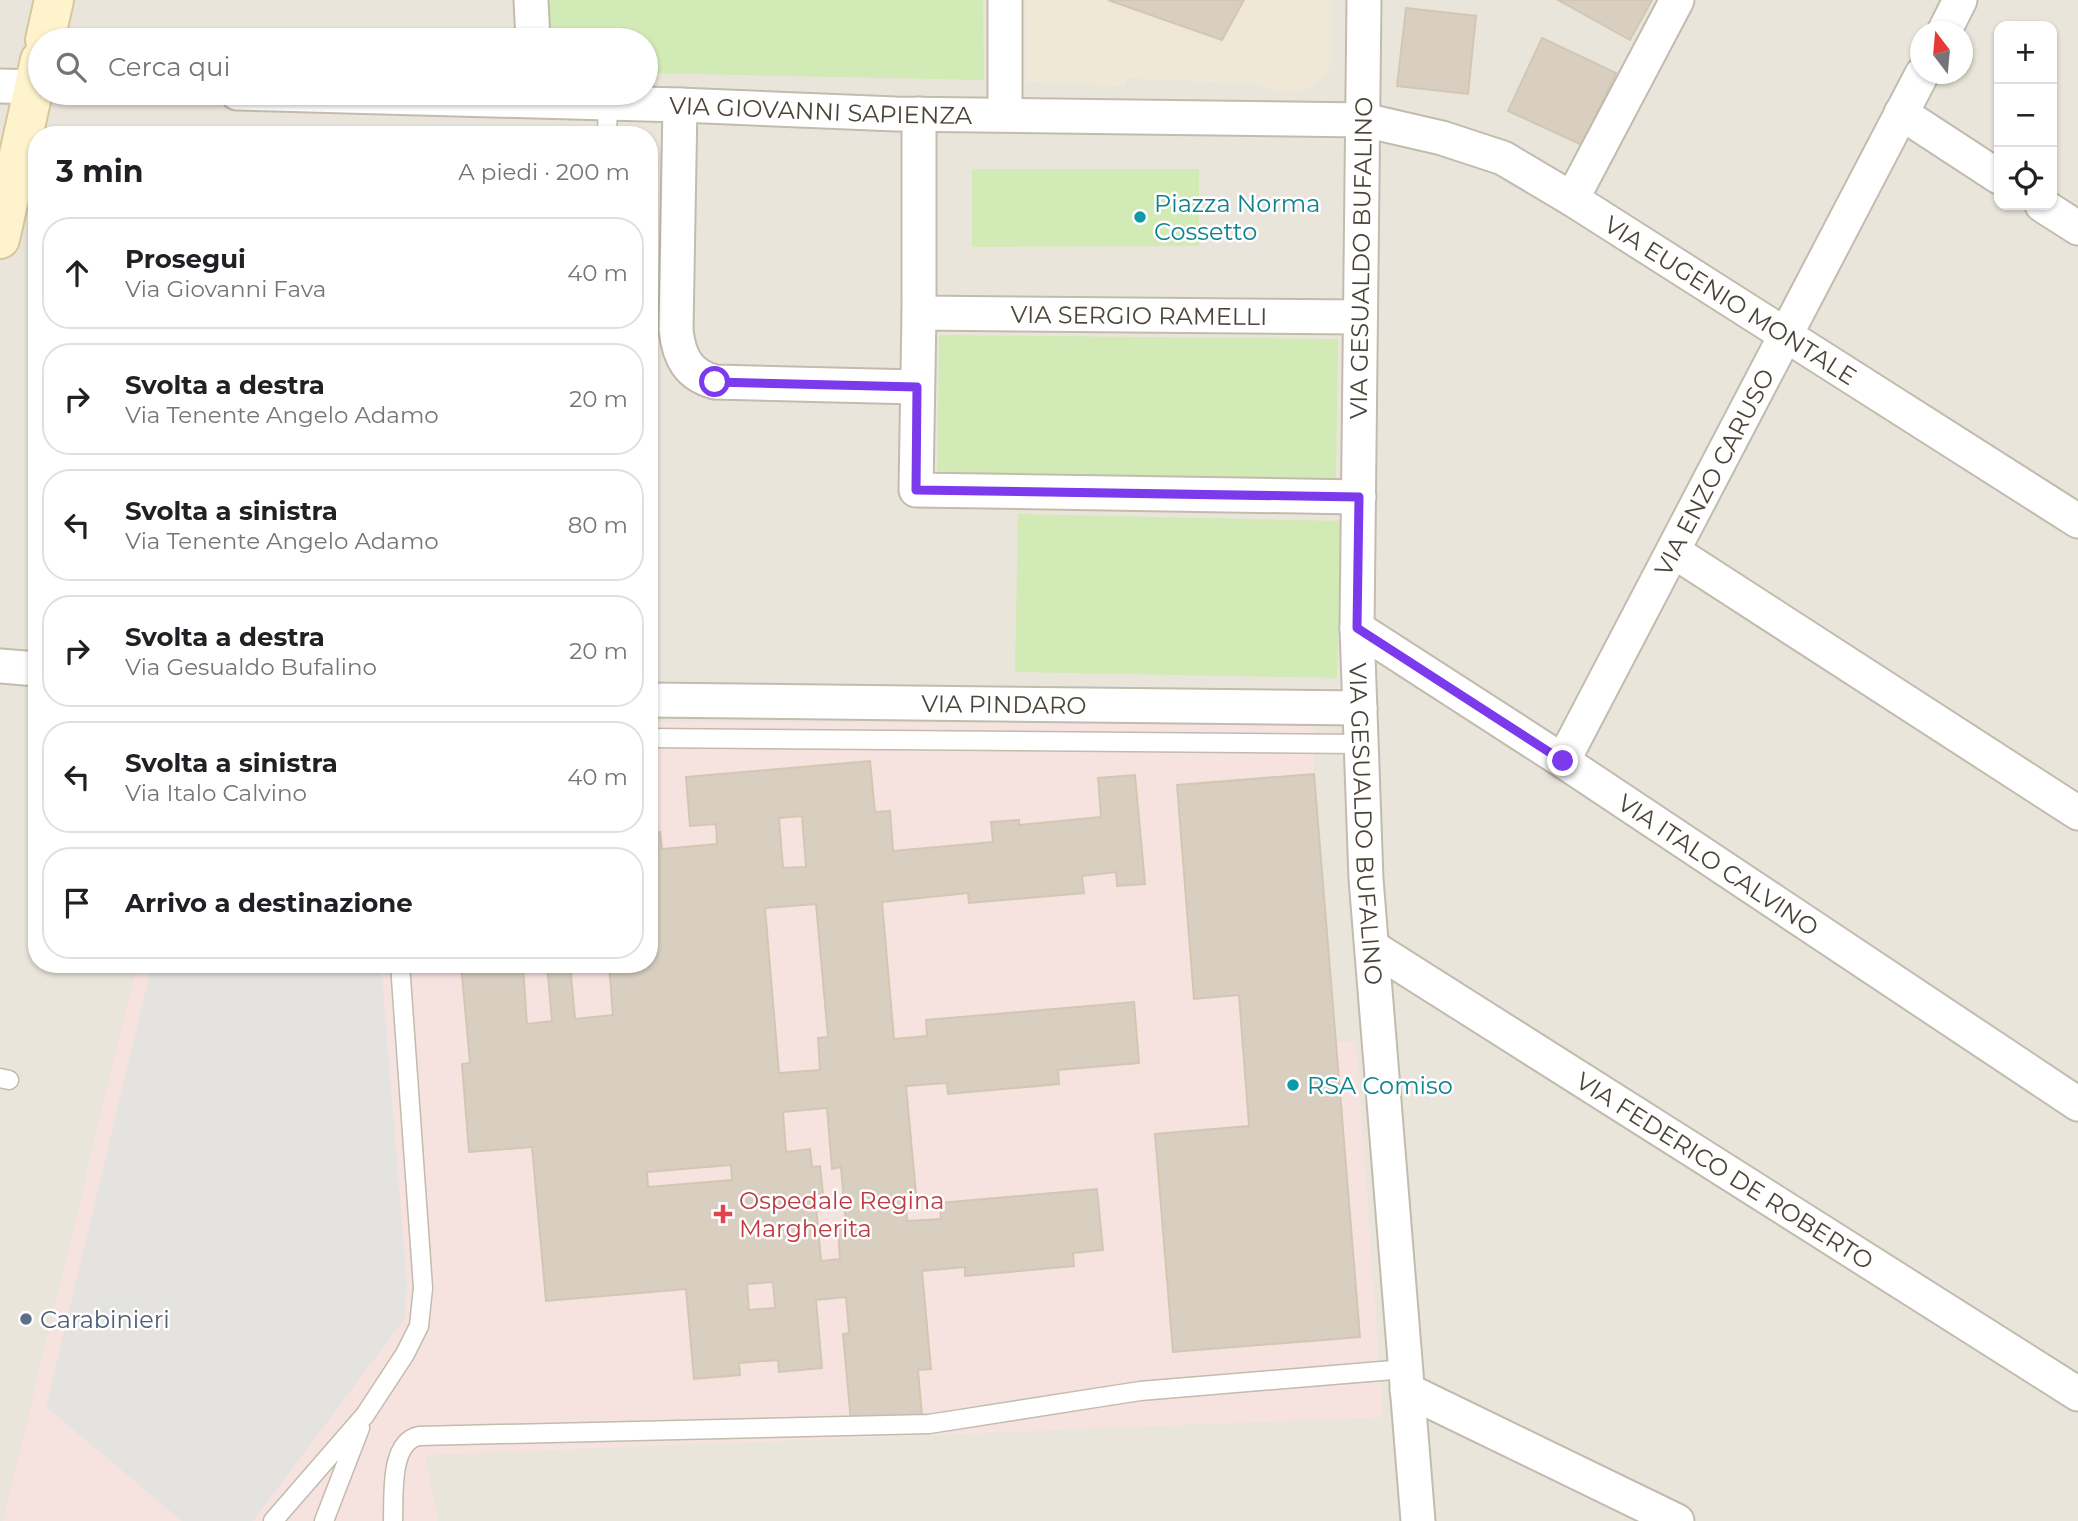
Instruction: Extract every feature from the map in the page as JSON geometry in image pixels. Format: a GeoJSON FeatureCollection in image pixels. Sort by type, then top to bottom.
{"type":"FeatureCollection","features":[{"type":"Feature","properties":{"kind":"main road"},"geometry":{"type":"LineString","coordinates":[[48,28],[54,0]]}},
{"type":"Feature","properties":{"kind":"main road"},"geometry":{"type":"LineString","coordinates":[[0,239],[28,85]]}},
{"type":"Feature","properties":{"kind":"street"},"geometry":{"type":"LineString","coordinates":[[531,0],[532,28]]}},
{"type":"Feature","properties":{"kind":"street"},"geometry":{"type":"LineString","coordinates":[[1004,0],[1005,114]]}},
{"type":"Feature","properties":{"kind":"street","name":"VIA GESUALDO BUFALINO"},"geometry":{"type":"LineString","coordinates":[[1364,0],[1357,628],[1366,879],[1418,1521]]}},
{"type":"Feature","properties":{"kind":"street"},"geometry":{"type":"LineString","coordinates":[[1572,199],[1677,0]]}},
{"type":"Feature","properties":{"kind":"street"},"geometry":{"type":"LineString","coordinates":[[1950,21],[1960,0]]}},
{"type":"Feature","properties":{"kind":"street","name":"VIA ENZO CARUSO"},"geometry":{"type":"LineString","coordinates":[[1563,761],[1917,84]]}},
{"type":"Feature","properties":{"kind":"street","name":"VIA GIOVANNI SAPIENZA"},"geometry":{"type":"LineString","coordinates":[[562,105],[607,119],[680,105],[919,114],[1364,120]]}},
{"type":"Feature","properties":{"kind":"street"},"geometry":{"type":"LineString","coordinates":[[680,105],[676,330],[679,351],[688,365],[700,378],[715,382],[917,387]]}},
{"type":"Feature","properties":{"kind":"street"},"geometry":{"type":"LineString","coordinates":[[1901,113],[1994,174]]}},
{"type":"Feature","properties":{"kind":"street"},"geometry":{"type":"LineString","coordinates":[[919,114],[916,490],[1359,497]]}},
{"type":"Feature","properties":{"kind":"street","name":"VIA EUGENIO MONTALE"},"geometry":{"type":"LineString","coordinates":[[1364,120],[1442,138],[1503,158],[1572,199],[2078,521]]}},
{"type":"Feature","properties":{"kind":"street"},"geometry":{"type":"LineString","coordinates":[[2050,210],[2078,228]]}},
{"type":"Feature","properties":{"kind":"street","name":"VIA SERGIO RAMELLI"},"geometry":{"type":"LineString","coordinates":[[919,313],[1360,317]]}},
{"type":"Feature","properties":{"kind":"street"},"geometry":{"type":"LineString","coordinates":[[1673,551],[2078,813]]}},
{"type":"Feature","properties":{"kind":"street","name":"VIA ITALO CALVINO"},"geometry":{"type":"LineString","coordinates":[[1357,628],[1563,761],[2078,1104]]}},
{"type":"Feature","properties":{"kind":"street"},"geometry":{"type":"LineString","coordinates":[[0,666],[28,668]]}},
{"type":"Feature","properties":{"kind":"street","name":"VIA PINDARO"},"geometry":{"type":"LineString","coordinates":[[658,700],[1360,708]]}},
{"type":"Feature","properties":{"kind":"street","name":"VIA FEDERICO DE ROBERTO"},"geometry":{"type":"LineString","coordinates":[[1372,947],[2078,1394]]}},
{"type":"Feature","properties":{"kind":"street"},"geometry":{"type":"LineString","coordinates":[[1406,1380],[1677,1521]]}},
{"type":"Feature","properties":{"kind":"lane"},"geometry":{"type":"LineString","coordinates":[[658,738],[1362,744]]}},
{"type":"Feature","properties":{"kind":"lane"},"geometry":{"type":"LineString","coordinates":[[274,1521],[365,1415],[405,1354],[419,1326],[423,1288],[401,973]]}},
{"type":"Feature","properties":{"kind":"lane"},"geometry":{"type":"LineString","coordinates":[[393,1521],[395,1474],[401,1448],[410,1438],[419,1436],[929,1424],[1140,1391],[1406,1380]]}},
{"type":"Feature","properties":{"kind":"lane"},"geometry":{"type":"LineString","coordinates":[[324,1521],[365,1415]]}},
{"type":"Feature","properties":{"kind":"shaded area"},"geometry":{"type":"Polygon","coordinates":[[[0,0],[2078,0],[2078,1521],[0,1521],[0,0]]]}},
{"type":"Feature","properties":{"kind":"shaded area"},"geometry":{"type":"Polygon","coordinates":[[[1026,0],[1332,0],[1332,63],[1321,80],[1291,93],[1254,84],[1126,78],[1125,86],[1027,82],[1026,0]]]}},
{"type":"Feature","properties":{"kind":"shaded area","name":"Ospedale Regina Margherita"},"geometry":{"type":"Polygon","coordinates":[[[658,722],[1314,724],[1314,774],[1337,1042],[1356,1042],[1383,1417],[425,1455],[438,1521],[3,1521],[135,973],[658,973],[658,722]]]}},
{"type":"Feature","properties":{"kind":"shaded area"},"geometry":{"type":"Polygon","coordinates":[[[150,973],[382,973],[407,1284],[405,1318],[253,1521],[182,1521],[46,1407],[150,973]]]}},
{"type":"Feature","properties":{"kind":"green space"},"geometry":{"type":"Polygon","coordinates":[[[547,0],[983,0],[984,80],[658,73],[658,28],[548,28],[547,0]]]}},
{"type":"Feature","properties":{"kind":"green space"},"geometry":{"type":"Polygon","coordinates":[[[972,169],[1199,169],[1199,246],[972,247],[972,169]]]}},
{"type":"Feature","properties":{"kind":"green space"},"geometry":{"type":"Polygon","coordinates":[[[939,335],[1338,339],[1336,479],[937,475],[939,335]]]}},
{"type":"Feature","properties":{"kind":"green space"},"geometry":{"type":"Polygon","coordinates":[[[1018,514],[1341,521],[1337,678],[1015,672],[1018,514]]]}},
{"type":"Feature","properties":{"kind":"building"},"geometry":{"type":"Polygon","coordinates":[[[1108,0],[1244,0],[1222,40],[1108,0]]]}},
{"type":"Feature","properties":{"kind":"building"},"geometry":{"type":"Polygon","coordinates":[[[1558,0],[1652,0],[1630,40],[1558,0]]]}},
{"type":"Feature","properties":{"kind":"building"},"geometry":{"type":"Polygon","coordinates":[[[1406,8],[1476,16],[1468,94],[1397,86],[1406,8]]]}},
{"type":"Feature","properties":{"kind":"building"},"geometry":{"type":"Polygon","coordinates":[[[1542,38],[1616,73],[1582,145],[1508,111],[1542,38]]]}},
{"type":"Feature","properties":{"kind":"building"},"geometry":{"type":"Polygon","coordinates":[[[870,761],[875,812],[890,811],[893,851],[993,842],[991,822],[1019,820],[1019,825],[1101,817],[1098,778],[1135,775],[1145,884],[1117,886],[1116,872],[1082,876],[1084,893],[969,903],[968,893],[882,902],[894,1039],[927,1036],[926,1020],[1134,1002],[1139,1063],[1058,1070],[1059,1084],[948,1094],[947,1083],[906,1086],[916,1194],[905,1195],[907,1221],[941,1219],[940,1203],[1097,1189],[1103,1250],[1073,1253],[1074,1266],[965,1276],[965,1267],[922,1271],[931,1369],[918,1370],[922,1415],[851,1422],[843,1334],[849,1333],[846,1297],[816,1300],[822,1368],[779,1372],[778,1360],[739,1363],[740,1375],[694,1379],[686,1289],[546,1301],[532,1147],[469,1152],[462,1064],[470,1063],[462,973],[523,973],[527,1024],[552,1021],[548,973],[571,973],[575,1019],[613,1015],[610,973],[658,973],[658,832],[662,849],[717,844],[716,824],[690,826],[686,777],[870,761]],[[802,816],[779,818],[783,868],[806,867],[802,816]],[[816,904],[765,908],[779,1073],[820,1070],[818,1038],[828,1037],[816,904]],[[827,1108],[783,1112],[786,1152],[810,1149],[812,1167],[820,1166],[823,1194],[815,1195],[821,1261],[840,1259],[838,1226],[846,1225],[841,1167],[832,1169],[827,1108]],[[731,1165],[647,1172],[648,1187],[732,1180],[731,1165]],[[773,1282],[747,1284],[749,1310],[775,1308],[773,1282]]]}},
{"type":"Feature","properties":{"kind":"building","name":"RSA Comiso"},"geometry":{"type":"Polygon","coordinates":[[[1314,774],[1360,1337],[1173,1352],[1155,1134],[1249,1126],[1239,995],[1194,999],[1177,785],[1314,774]]]}},
{"type":"Feature","properties":{"kind":"place","name":"Piazza Norma Cossetto"},"geometry":{"type":"Point","coordinates":[1140,217]}},
{"type":"Feature","properties":{"kind":"place","name":"RSA Comiso"},"geometry":{"type":"Point","coordinates":[1293,1085]}},
{"type":"Feature","properties":{"kind":"place","name":"Ospedale Regina Margherita"},"geometry":{"type":"Point","coordinates":[723,1214]}},
{"type":"Feature","properties":{"kind":"place","name":"Carabinieri"},"geometry":{"type":"Point","coordinates":[26,1319]}},
{"type":"Feature","properties":{"kind":"route"},"geometry":{"type":"LineString","coordinates":[[715,382],[917,387],[916,490],[1359,497],[1357,628],[1563,761]]}}]}
